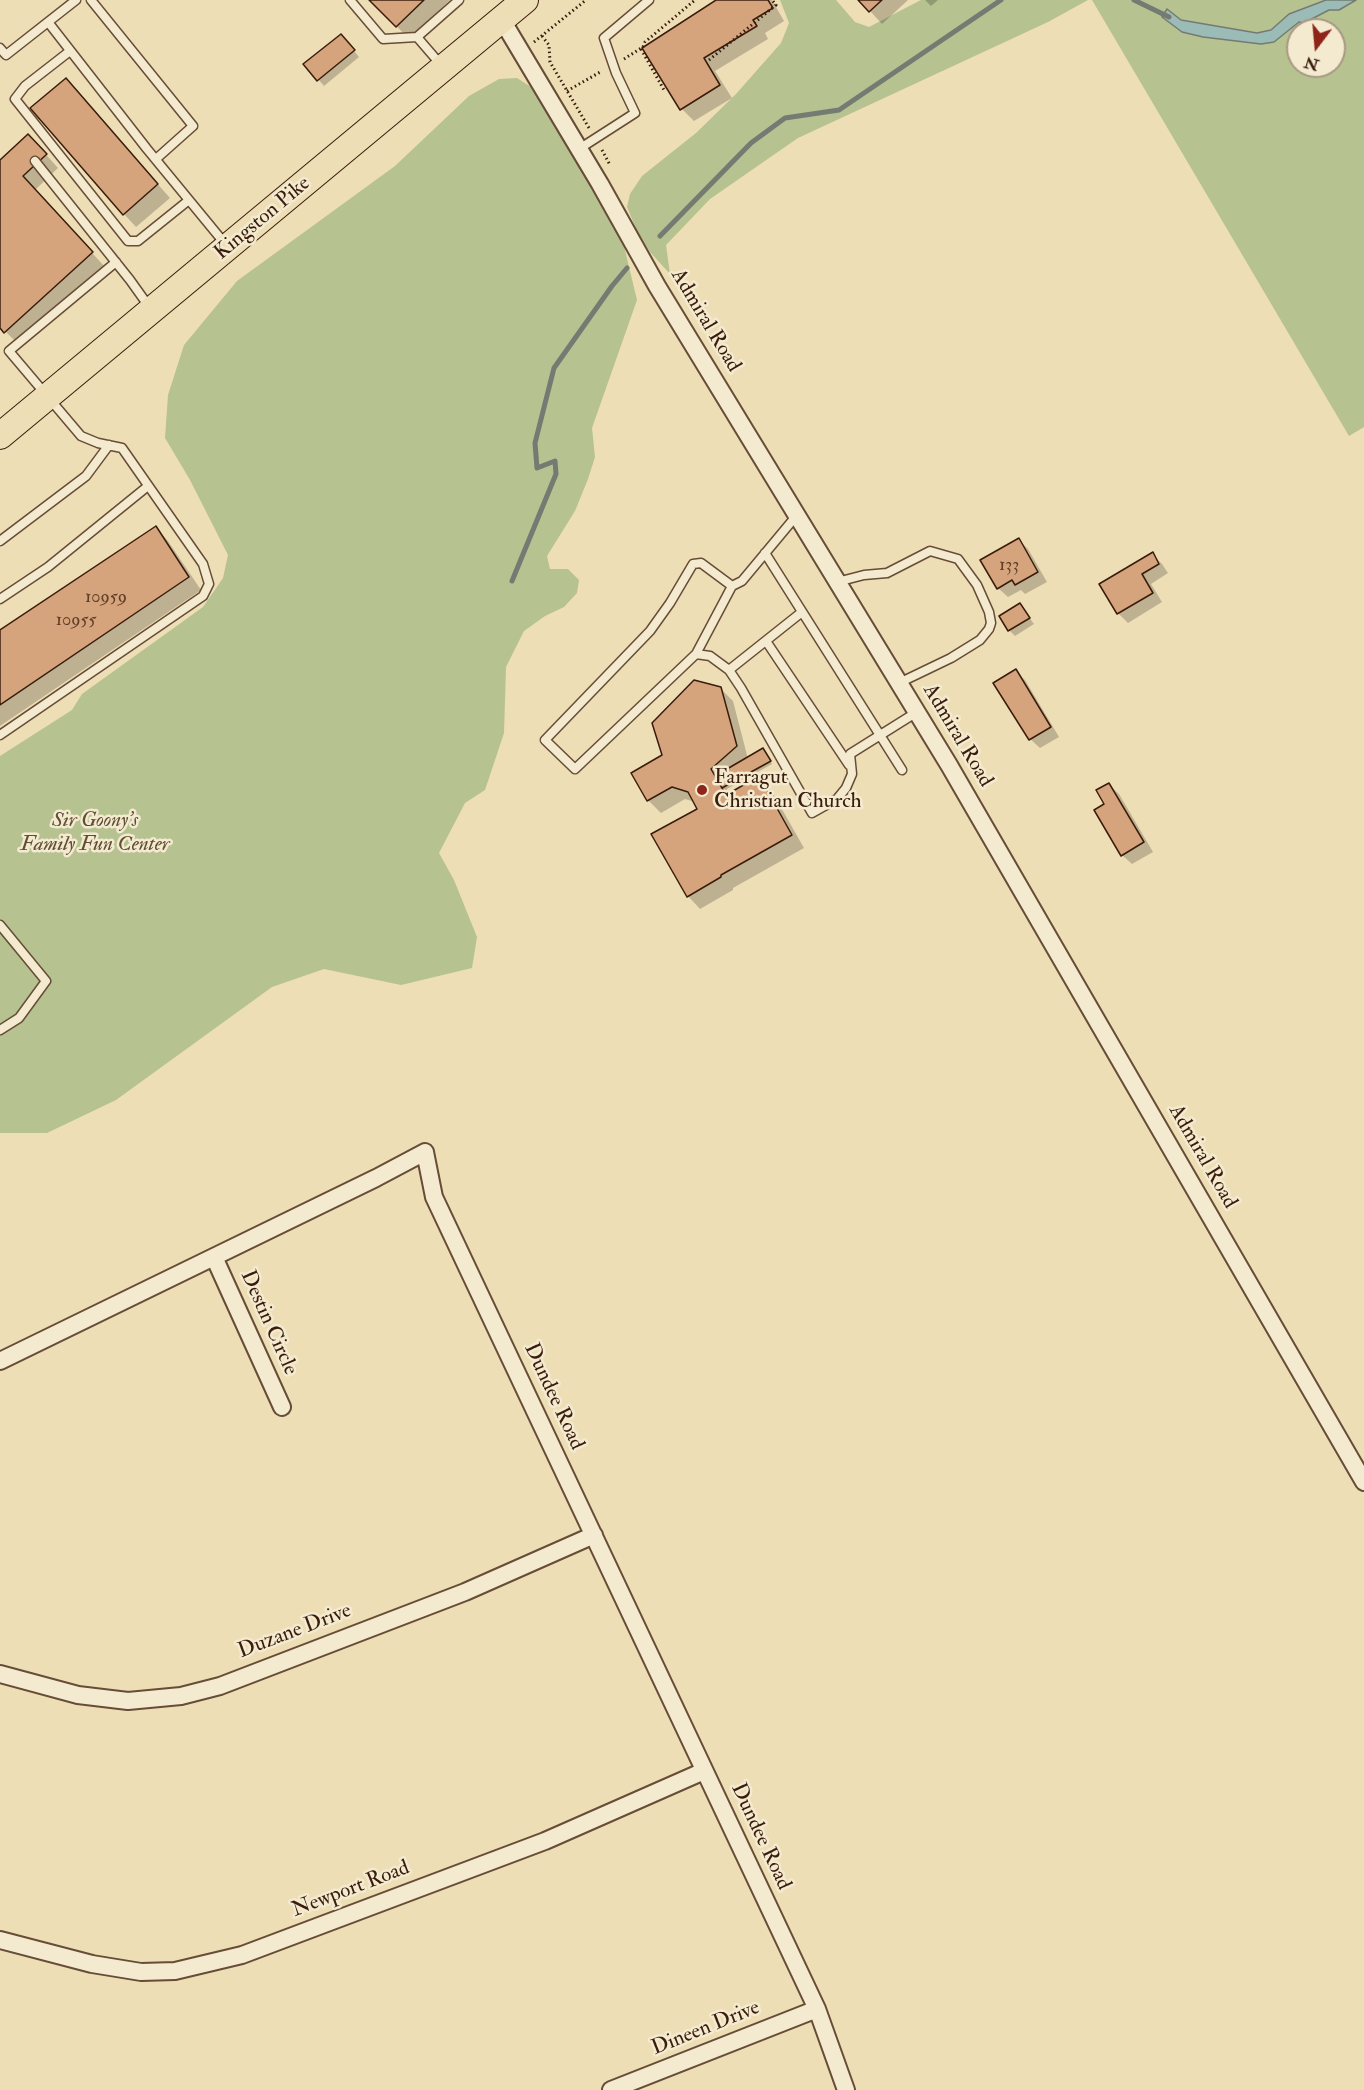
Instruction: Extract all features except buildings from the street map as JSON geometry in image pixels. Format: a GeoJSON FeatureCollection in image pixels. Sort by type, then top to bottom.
{"type":"FeatureCollection","features":[{"type":"Feature","properties":{"kind":"main road","name":"Kingston Pike"},"geometry":{"type":"LineString","coordinates":[[0,436],[444,68],[510,10]]}},
{"type":"Feature","properties":{"kind":"street","name":"Admiral Road"},"geometry":{"type":"LineString","coordinates":[[510,10],[521,53],[600,184],[657,286],[949,765],[1364,1482]]}},
{"type":"Feature","properties":{"kind":"street","name":"Dundee Road"},"geometry":{"type":"LineString","coordinates":[[0,1361],[425,1152],[434,1197],[817,2009],[846,2090]]}},
{"type":"Feature","properties":{"kind":"street","name":"Destin Circle"},"geometry":{"type":"LineString","coordinates":[[214,1257],[282,1407]]}},
{"type":"Feature","properties":{"kind":"street","name":"Duzane Drive"},"geometry":{"type":"LineString","coordinates":[[0,1674],[78,1695],[128,1701],[181,1696],[219,1686],[465,1592],[594,1535]]}},
{"type":"Feature","properties":{"kind":"street","name":"Newport Road"},"geometry":{"type":"LineString","coordinates":[[0,1941],[92,1964],[141,1972],[175,1971],[242,1955],[545,1841],[704,1771]]}},
{"type":"Feature","properties":{"kind":"street","name":"Dineen Drive"},"geometry":{"type":"LineString","coordinates":[[611,2090],[817,2009]]}},
{"type":"Feature","properties":{"kind":"lane"},"geometry":{"type":"LineString","coordinates":[[0,48],[6,55],[76,0]]}},
{"type":"Feature","properties":{"kind":"lane"},"geometry":{"type":"LineString","coordinates":[[92,0],[193,126],[156,159]]}},
{"type":"Feature","properties":{"kind":"lane"},"geometry":{"type":"LineString","coordinates":[[350,0],[383,39],[417,37],[459,0]]}},
{"type":"Feature","properties":{"kind":"lane"},"geometry":{"type":"LineString","coordinates":[[579,149],[635,113],[613,65],[604,38],[649,0]]}},
{"type":"Feature","properties":{"kind":"lane"},"geometry":{"type":"LineString","coordinates":[[48,22],[228,247]]}},
{"type":"Feature","properties":{"kind":"lane"},"geometry":{"type":"LineString","coordinates":[[417,37],[444,68]]}},
{"type":"Feature","properties":{"kind":"lane"},"geometry":{"type":"LineString","coordinates":[[70,51],[25,86],[15,99],[128,241],[138,241],[189,200]]}},
{"type":"Feature","properties":{"kind":"lane"},"geometry":{"type":"LineString","coordinates":[[35,161],[152,311]]}},
{"type":"Feature","properties":{"kind":"lane"},"geometry":{"type":"LineString","coordinates":[[0,735],[203,597],[209,584],[203,564],[122,448],[81,436],[9,351],[116,262]]}},
{"type":"Feature","properties":{"kind":"lane"},"geometry":{"type":"LineString","coordinates":[[0,541],[86,476],[109,446]]}},
{"type":"Feature","properties":{"kind":"lane"},"geometry":{"type":"LineString","coordinates":[[0,599],[48,567],[148,486]]}},
{"type":"Feature","properties":{"kind":"lane"},"geometry":{"type":"LineString","coordinates":[[732,586],[701,563],[693,564],[650,631],[545,740],[575,769],[696,654],[732,586],[742,581],[796,515]]}},
{"type":"Feature","properties":{"kind":"lane"},"geometry":{"type":"LineString","coordinates":[[837,582],[864,575],[887,573],[930,551],[958,559],[977,585],[992,623],[989,629],[980,640],[951,658],[899,683]]}},
{"type":"Feature","properties":{"kind":"lane"},"geometry":{"type":"LineString","coordinates":[[765,553],[902,770]]}},
{"type":"Feature","properties":{"kind":"lane"},"geometry":{"type":"LineString","coordinates":[[729,670],[802,612]]}},
{"type":"Feature","properties":{"kind":"lane"},"geometry":{"type":"LineString","coordinates":[[766,641],[851,767]]}},
{"type":"Feature","properties":{"kind":"lane"},"geometry":{"type":"LineString","coordinates":[[696,654],[710,656],[729,670],[812,813],[837,799],[846,788],[852,774],[850,754],[917,712]]}},
{"type":"Feature","properties":{"kind":"lane"},"geometry":{"type":"LineString","coordinates":[[0,925],[46,981],[19,1018],[0,1030]]}},
{"type":"Feature","properties":{"kind":"path"},"geometry":{"type":"LineString","coordinates":[[521,53],[586,0]]}},
{"type":"Feature","properties":{"kind":"path"},"geometry":{"type":"LineString","coordinates":[[567,91],[640,49],[645,42],[695,0]]}},
{"type":"Feature","properties":{"kind":"path"},"geometry":{"type":"LineString","coordinates":[[709,60],[776,5],[772,0]]}},
{"type":"Feature","properties":{"kind":"path"},"geometry":{"type":"LineString","coordinates":[[542,36],[549,45],[550,62],[616,175],[600,184]]}},
{"type":"Feature","properties":{"kind":"path"},"geometry":{"type":"LineString","coordinates":[[640,49],[664,90]]}},
{"type":"Feature","properties":{"kind":"green space"},"geometry":{"type":"Polygon","coordinates":[[[780,0],[836,0],[855,22],[869,27],[921,0],[1088,0],[1048,22],[798,138],[710,199],[666,245],[670,274],[650,252],[637,231],[627,207],[630,194],[642,176],[696,133],[736,94],[781,43],[789,23],[780,0]]]}},
{"type":"Feature","properties":{"kind":"green space"},"geometry":{"type":"Polygon","coordinates":[[[1092,0],[1364,0],[1364,427],[1349,436],[1092,0]]]}},
{"type":"Feature","properties":{"kind":"green space","name":"Sir Goony's Family Fun Center"},"geometry":{"type":"Polygon","coordinates":[[[517,78],[531,87],[623,242],[637,300],[592,428],[595,457],[588,479],[575,511],[547,556],[550,569],[568,569],[579,580],[577,593],[564,607],[545,616],[524,631],[506,667],[504,733],[485,790],[465,803],[439,853],[454,880],[477,937],[472,968],[401,985],[324,969],[272,987],[116,1100],[47,1133],[0,1133],[0,756],[72,710],[82,694],[203,607],[223,578],[228,555],[190,480],[165,438],[168,395],[184,345],[237,281],[395,166],[469,96],[499,79],[517,78]]]}},
{"type":"Feature","properties":{"kind":"water"},"geometry":{"type":"Polygon","coordinates":[[[1326,0],[1356,0],[1339,10],[1329,10],[1314,18],[1286,18],[1286,32],[1274,42],[1261,44],[1182,32],[1162,17],[1167,9],[1181,20],[1257,33],[1271,30],[1289,14],[1326,0]]]}},
{"type":"Feature","properties":{"kind":"waterway"},"geometry":{"type":"LineString","coordinates":[[660,236],[751,143],[785,118],[839,110],[1001,0]]}},
{"type":"Feature","properties":{"kind":"waterway"},"geometry":{"type":"LineString","coordinates":[[1134,0],[1169,17]]}},
{"type":"Feature","properties":{"kind":"waterway"},"geometry":{"type":"LineString","coordinates":[[512,581],[556,474],[555,461],[537,468],[535,443],[554,368],[627,268]]}},
{"type":"Feature","properties":{"kind":"place","name":"Farragut Christian Church"},"geometry":{"type":"Point","coordinates":[702,790]}}]}
